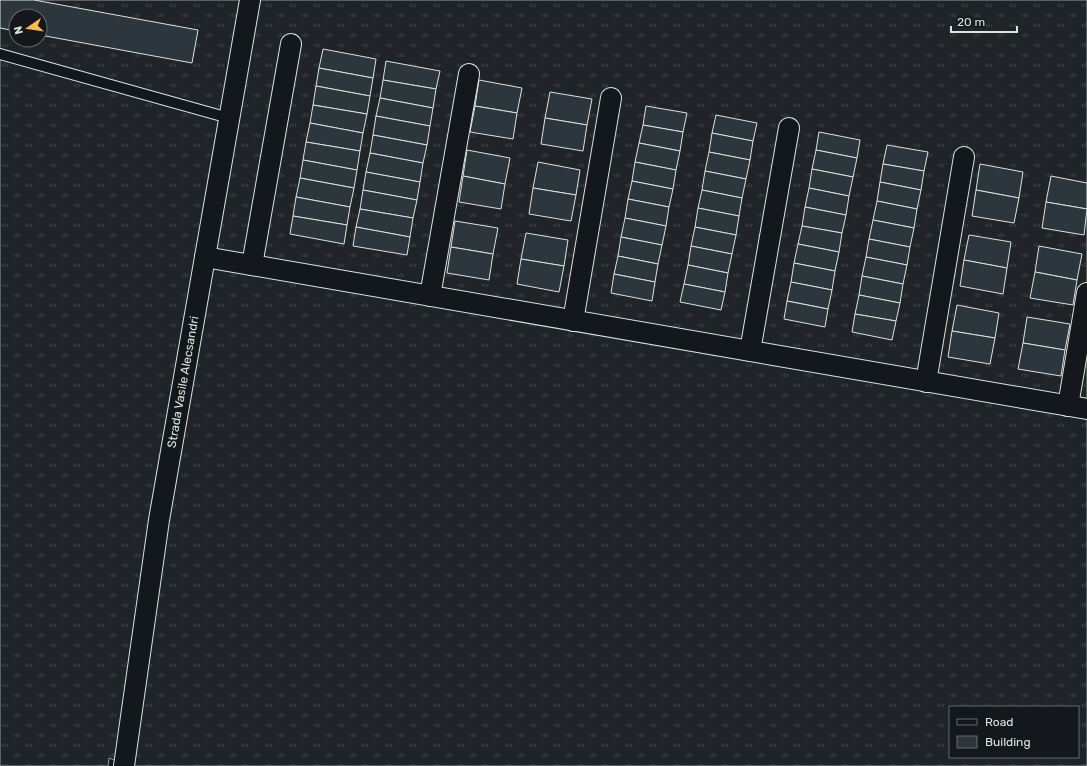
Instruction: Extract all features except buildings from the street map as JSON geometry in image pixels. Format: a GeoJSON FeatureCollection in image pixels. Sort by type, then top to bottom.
{"type":"FeatureCollection","features":[{"type":"Feature","properties":{"kind":"street","name":"Strada Vasile Alecsandri"},"geometry":{"type":"LineString","coordinates":[[124,766],[160,520],[250,0]]}},
{"type":"Feature","properties":{"kind":"street"},"geometry":{"type":"LineString","coordinates":[[252,265],[291,44]]}},
{"type":"Feature","properties":{"kind":"street"},"geometry":{"type":"LineString","coordinates":[[430,296],[469,74]]}},
{"type":"Feature","properties":{"kind":"street"},"geometry":{"type":"LineString","coordinates":[[573,321],[612,98]]}},
{"type":"Feature","properties":{"kind":"street"},"geometry":{"type":"LineString","coordinates":[[750,351],[789,128]]}},
{"type":"Feature","properties":{"kind":"street"},"geometry":{"type":"LineString","coordinates":[[926,382],[964,157]]}},
{"type":"Feature","properties":{"kind":"street"},"geometry":{"type":"LineString","coordinates":[[205,257],[1077,408],[1087,293]]}},
{"type":"Feature","properties":{"kind":"lane"},"geometry":{"type":"LineString","coordinates":[[0,54],[229,118]]}},
{"type":"Feature","properties":{"kind":"green space"},"geometry":{"type":"Polygon","coordinates":[[[0,0],[1087,0],[1087,766],[130,766],[109,758],[108,766],[0,766],[0,0]]]}}]}
